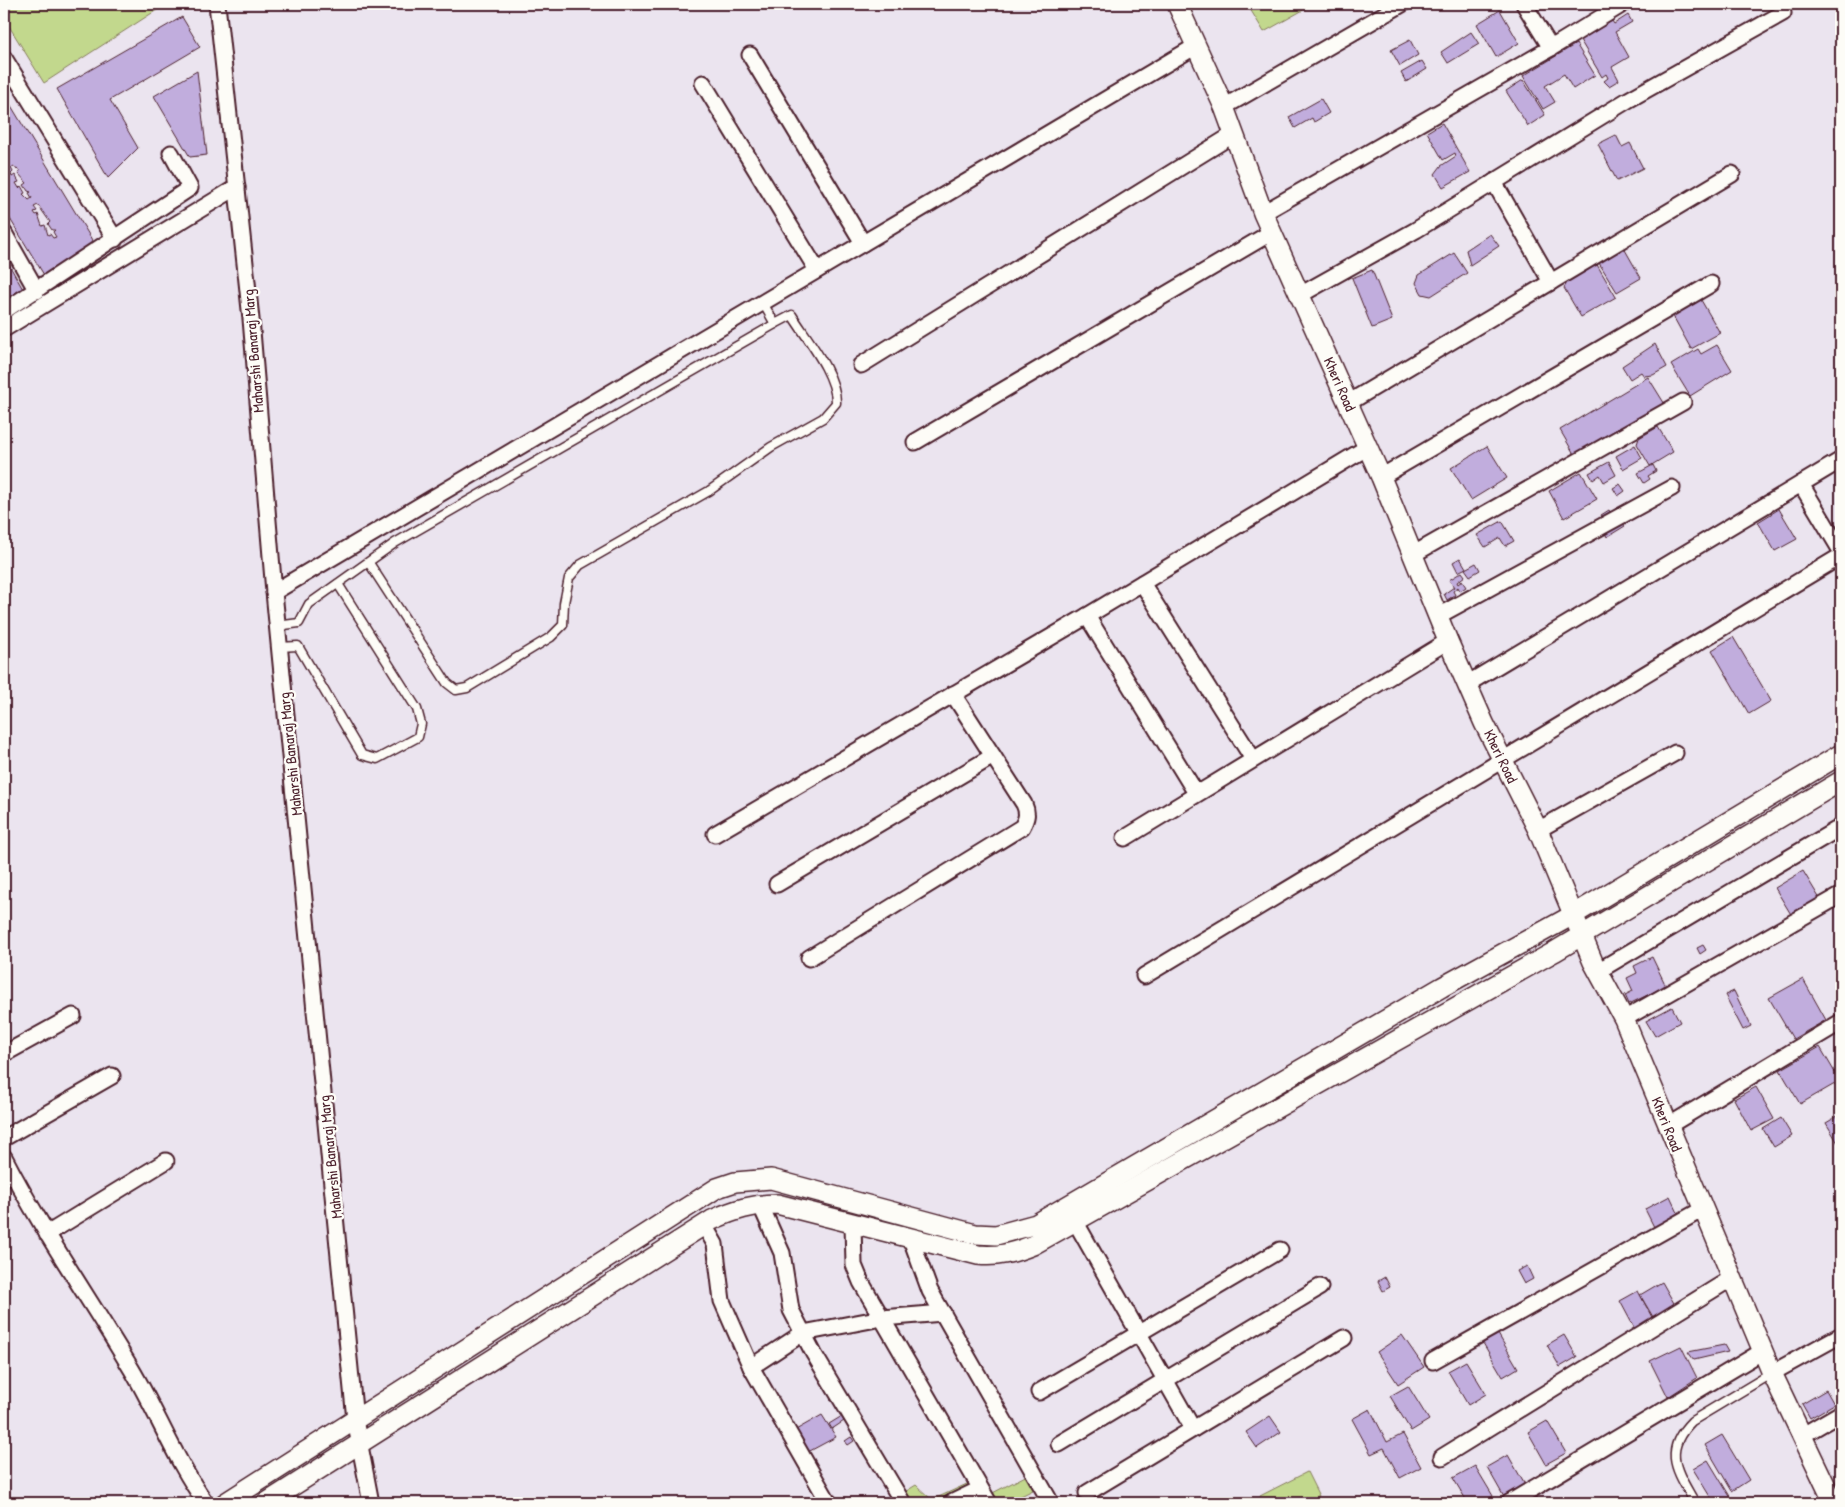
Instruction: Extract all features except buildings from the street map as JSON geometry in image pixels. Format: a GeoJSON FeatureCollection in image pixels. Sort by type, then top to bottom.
{"type":"FeatureCollection","features":[{"type":"Feature","properties":{"kind":"street","name":"Maharshi Banaraj Marg"},"geometry":{"type":"LineString","coordinates":[[217,4],[251,319],[279,647],[356,1420],[371,1503]]}},
{"type":"Feature","properties":{"kind":"street","name":"Kheri Road"},"geometry":{"type":"LineString","coordinates":[[1177,4],[1224,107],[1264,213],[1381,477],[1448,641],[1502,760],[1538,830],[1598,971],[1624,1019],[1772,1373],[1834,1503]]}},
{"type":"Feature","properties":{"kind":"street"},"geometry":{"type":"LineString","coordinates":[[1224,107],[1402,4]]}},
{"type":"Feature","properties":{"kind":"street"},"geometry":{"type":"LineString","coordinates":[[1524,4],[1551,48]]}},
{"type":"Feature","properties":{"kind":"street"},"geometry":{"type":"LineString","coordinates":[[1264,213],[1624,4]]}},
{"type":"Feature","properties":{"kind":"street"},"geometry":{"type":"LineString","coordinates":[[1300,295],[1416,230],[1628,100],[1783,13]]}},
{"type":"Feature","properties":{"kind":"street"},"geometry":{"type":"LineString","coordinates":[[274,592],[1196,46]]}},
{"type":"Feature","properties":{"kind":"street"},"geometry":{"type":"LineString","coordinates":[[750,55],[863,243]]}},
{"type":"Feature","properties":{"kind":"street"},"geometry":{"type":"LineString","coordinates":[[4,58],[115,239]]}},
{"type":"Feature","properties":{"kind":"street"},"geometry":{"type":"LineString","coordinates":[[703,83],[818,270]]}},
{"type":"Feature","properties":{"kind":"street"},"geometry":{"type":"LineString","coordinates":[[861,364],[1234,134]]}},
{"type":"Feature","properties":{"kind":"street"},"geometry":{"type":"LineString","coordinates":[[4,311],[37,291],[190,188],[171,153]]}},
{"type":"Feature","properties":{"kind":"street"},"geometry":{"type":"LineString","coordinates":[[1348,403],[1732,174]]}},
{"type":"Feature","properties":{"kind":"street"},"geometry":{"type":"LineString","coordinates":[[1494,182],[1551,282]]}},
{"type":"Feature","properties":{"kind":"street"},"geometry":{"type":"LineString","coordinates":[[4,329],[237,187]]}},
{"type":"Feature","properties":{"kind":"street"},"geometry":{"type":"LineString","coordinates":[[915,442],[1272,232]]}},
{"type":"Feature","properties":{"kind":"street"},"geometry":{"type":"LineString","coordinates":[[4,233],[37,291]]}},
{"type":"Feature","properties":{"kind":"street"},"geometry":{"type":"LineString","coordinates":[[1381,477],[1711,284]]}},
{"type":"Feature","properties":{"kind":"street"},"geometry":{"type":"LineString","coordinates":[[1412,555],[1683,402]]}},
{"type":"Feature","properties":{"kind":"street"},"geometry":{"type":"LineString","coordinates":[[715,834],[1087,616],[1368,447]]}},
{"type":"Feature","properties":{"kind":"street"},"geometry":{"type":"LineString","coordinates":[[1467,684],[1841,460]]}},
{"type":"Feature","properties":{"kind":"street"},"geometry":{"type":"LineString","coordinates":[[1801,484],[1841,551]]}},
{"type":"Feature","properties":{"kind":"street"},"geometry":{"type":"LineString","coordinates":[[1438,616],[1672,488]]}},
{"type":"Feature","properties":{"kind":"street"},"geometry":{"type":"LineString","coordinates":[[1144,976],[1841,556]]}},
{"type":"Feature","properties":{"kind":"street"},"geometry":{"type":"LineString","coordinates":[[1142,583],[1253,759]]}},
{"type":"Feature","properties":{"kind":"street"},"geometry":{"type":"LineString","coordinates":[[1087,616],[1196,793]]}},
{"type":"Feature","properties":{"kind":"street"},"geometry":{"type":"LineString","coordinates":[[1125,838],[1448,641]]}},
{"type":"Feature","properties":{"kind":"street"},"geometry":{"type":"LineString","coordinates":[[809,958],[1022,827],[1026,820],[1027,811],[954,694]]}},
{"type":"Feature","properties":{"kind":"street"},"geometry":{"type":"LineString","coordinates":[[1538,830],[1675,753]]}},
{"type":"Feature","properties":{"kind":"street"},"geometry":{"type":"LineString","coordinates":[[226,1503],[717,1188],[735,1182],[771,1179],[975,1234],[996,1235],[1036,1224],[1442,988],[1573,915],[1841,754]]}},
{"type":"Feature","properties":{"kind":"street"},"geometry":{"type":"LineString","coordinates":[[777,884],[993,756]]}},
{"type":"Feature","properties":{"kind":"street"},"geometry":{"type":"LineString","coordinates":[[266,1503],[704,1225],[738,1209],[760,1204],[777,1204],[978,1255],[995,1256],[1014,1253],[1026,1248],[1582,936],[1841,781]]}},
{"type":"Feature","properties":{"kind":"street"},"geometry":{"type":"LineString","coordinates":[[1598,971],[1841,827]]}},
{"type":"Feature","properties":{"kind":"street"},"geometry":{"type":"LineString","coordinates":[[1624,1019],[1841,895]]}},
{"type":"Feature","properties":{"kind":"street"},"geometry":{"type":"LineString","coordinates":[[4,1054],[73,1016]]}},
{"type":"Feature","properties":{"kind":"street"},"geometry":{"type":"LineString","coordinates":[[1668,1126],[1841,1022]]}},
{"type":"Feature","properties":{"kind":"street"},"geometry":{"type":"LineString","coordinates":[[4,1138],[112,1076]]}},
{"type":"Feature","properties":{"kind":"street"},"geometry":{"type":"LineString","coordinates":[[4,1157],[47,1234],[132,1370],[184,1471],[206,1503]]}},
{"type":"Feature","properties":{"kind":"street"},"geometry":{"type":"LineString","coordinates":[[47,1234],[166,1161]]}},
{"type":"Feature","properties":{"kind":"street"},"geometry":{"type":"LineString","coordinates":[[760,1204],[782,1253],[791,1310],[903,1503]]}},
{"type":"Feature","properties":{"kind":"street"},"geometry":{"type":"LineString","coordinates":[[1433,1361],[1703,1209]]}},
{"type":"Feature","properties":{"kind":"street"},"geometry":{"type":"LineString","coordinates":[[1075,1221],[1193,1429]]}},
{"type":"Feature","properties":{"kind":"street"},"geometry":{"type":"LineString","coordinates":[[853,1224],[854,1265],[861,1282],[989,1503]]}},
{"type":"Feature","properties":{"kind":"street"},"geometry":{"type":"LineString","coordinates":[[704,1225],[715,1244],[722,1301],[751,1367],[829,1503]]}},
{"type":"Feature","properties":{"kind":"street"},"geometry":{"type":"LineString","coordinates":[[911,1239],[930,1291],[1052,1503]]}},
{"type":"Feature","properties":{"kind":"street"},"geometry":{"type":"LineString","coordinates":[[1039,1392],[1280,1250]]}},
{"type":"Feature","properties":{"kind":"street"},"geometry":{"type":"LineString","coordinates":[[1442,1457],[1732,1278]]}},
{"type":"Feature","properties":{"kind":"street"},"geometry":{"type":"LineString","coordinates":[[1059,1444],[1320,1287]]}},
{"type":"Feature","properties":{"kind":"street"},"geometry":{"type":"LineString","coordinates":[[751,1367],[803,1333],[882,1318],[943,1313]]}},
{"type":"Feature","properties":{"kind":"street"},"geometry":{"type":"LineString","coordinates":[[1772,1373],[1841,1335]]}},
{"type":"Feature","properties":{"kind":"street"},"geometry":{"type":"LineString","coordinates":[[1087,1493],[1344,1338]]}},
{"type":"Feature","properties":{"kind":"street"},"geometry":{"type":"LineString","coordinates":[[1509,1503],[1763,1351]]}},
{"type":"Feature","properties":{"kind":"street"},"geometry":{"type":"LineString","coordinates":[[1803,1435],[1841,1414]]}},
{"type":"Feature","properties":{"kind":"street"},"geometry":{"type":"LineString","coordinates":[[951,1503],[980,1489]]}},
{"type":"Feature","properties":{"kind":"street"},"geometry":{"type":"LineString","coordinates":[[1834,1503],[1841,1499]]}},
{"type":"Feature","properties":{"kind":"lane"},"geometry":{"type":"LineString","coordinates":[[763,303],[778,322]]}},
{"type":"Feature","properties":{"kind":"lane"},"geometry":{"type":"LineString","coordinates":[[277,626],[299,623],[309,604],[396,543],[792,315],[832,378],[837,394],[836,403],[823,418],[771,447],[709,490],[580,565],[569,578],[562,625],[552,638],[467,688],[456,690],[446,683],[369,563]]}},
{"type":"Feature","properties":{"kind":"lane"},"geometry":{"type":"LineString","coordinates":[[279,647],[298,646],[362,756],[377,759],[418,738],[421,724],[417,709],[338,584]]}},
{"type":"Feature","properties":{"kind":"lane"},"geometry":{"type":"LineString","coordinates":[[1696,1503],[1676,1467],[1673,1456],[1681,1432],[1692,1422],[1772,1373]]}},
{"type":"Feature","properties":{"kind":"green space"},"geometry":{"type":"Polygon","coordinates":[[[4,4],[166,4],[44,83],[4,18],[4,4]]]}},
{"type":"Feature","properties":{"kind":"green space"},"geometry":{"type":"Polygon","coordinates":[[[1247,4],[1314,4],[1264,32],[1247,4]]]}},
{"type":"Feature","properties":{"kind":"green space"},"geometry":{"type":"Polygon","coordinates":[[[1035,1471],[1043,1485],[1013,1500],[1015,1503],[986,1503],[983,1498],[1035,1471]]]}},
{"type":"Feature","properties":{"kind":"green space"},"geometry":{"type":"Polygon","coordinates":[[[1307,1472],[1319,1496],[1304,1503],[1264,1503],[1260,1496],[1307,1472]]]}},
{"type":"Feature","properties":{"kind":"green space"},"geometry":{"type":"Polygon","coordinates":[[[969,1483],[980,1503],[899,1503],[903,1493],[916,1485],[932,1500],[969,1483]]]}}]}
